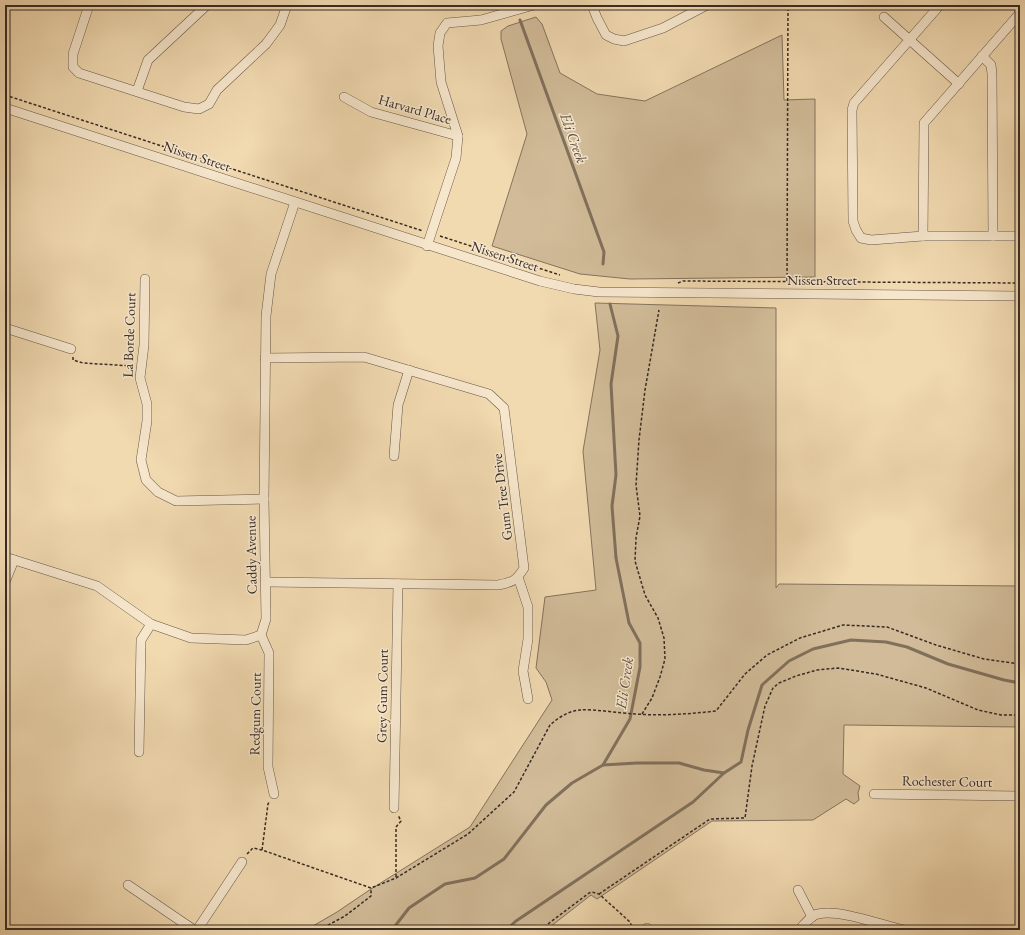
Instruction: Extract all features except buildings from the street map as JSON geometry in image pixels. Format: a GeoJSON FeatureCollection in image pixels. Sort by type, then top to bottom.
{"type":"FeatureCollection","features":[{"type":"Feature","properties":{"kind":"street"},"geometry":{"type":"LineString","coordinates":[[89,5],[73,54],[73,67],[79,73],[184,107],[199,109],[209,104],[217,90],[266,44],[280,25],[287,5]]}},
{"type":"Feature","properties":{"kind":"street"},"geometry":{"type":"LineString","coordinates":[[137,91],[148,60],[207,5]]}},
{"type":"Feature","properties":{"kind":"street"},"geometry":{"type":"LineString","coordinates":[[427,246],[456,158],[458,136],[441,82],[438,46],[440,33],[447,23],[481,20],[534,5]]}},
{"type":"Feature","properties":{"kind":"street"},"geometry":{"type":"LineString","coordinates":[[592,5],[606,35],[614,39],[624,41],[663,28],[707,5]]}},
{"type":"Feature","properties":{"kind":"street"},"geometry":{"type":"LineString","coordinates":[[940,5],[854,103],[852,110],[853,221],[856,230],[861,238],[872,240],[923,236],[1020,236]]}},
{"type":"Feature","properties":{"kind":"street"},"geometry":{"type":"LineString","coordinates":[[923,236],[924,123],[1020,13]]}},
{"type":"Feature","properties":{"kind":"street"},"geometry":{"type":"LineString","coordinates":[[884,17],[958,84]]}},
{"type":"Feature","properties":{"kind":"street"},"geometry":{"type":"LineString","coordinates":[[982,56],[991,65],[992,74],[993,236]]}},
{"type":"Feature","properties":{"kind":"street","name":"Harvard Place"},"geometry":{"type":"LineString","coordinates":[[344,96],[371,112],[458,136]]}},
{"type":"Feature","properties":{"kind":"street","name":"Nissen Street"},"geometry":{"type":"LineString","coordinates":[[5,108],[427,246],[540,281],[574,289],[599,292],[1020,296]]}},
{"type":"Feature","properties":{"kind":"street","name":"Caddy Avenue"},"geometry":{"type":"LineString","coordinates":[[261,635],[266,619],[264,499],[266,316],[271,274],[295,202]]}},
{"type":"Feature","properties":{"kind":"street","name":"La Borde Court"},"geometry":{"type":"LineString","coordinates":[[145,279],[144,345],[140,378],[148,404],[147,421],[140,460],[146,480],[158,492],[176,500],[264,499]]}},
{"type":"Feature","properties":{"kind":"street"},"geometry":{"type":"LineString","coordinates":[[5,328],[71,349]]}},
{"type":"Feature","properties":{"kind":"street","name":"Gum Tree Drive"},"geometry":{"type":"LineString","coordinates":[[265,358],[364,357],[489,394],[504,408],[524,568],[518,577]]}},
{"type":"Feature","properties":{"kind":"street"},"geometry":{"type":"LineString","coordinates":[[394,456],[398,405],[409,370]]}},
{"type":"Feature","properties":{"kind":"street"},"geometry":{"type":"LineString","coordinates":[[5,582],[9,558],[97,586],[151,624],[191,638],[246,640],[261,635]]}},
{"type":"Feature","properties":{"kind":"street"},"geometry":{"type":"LineString","coordinates":[[266,582],[498,585],[512,582],[518,577],[528,607],[528,639],[523,671],[528,699]]}},
{"type":"Feature","properties":{"kind":"street","name":"Grey Gum Court"},"geometry":{"type":"LineString","coordinates":[[394,808],[398,584]]}},
{"type":"Feature","properties":{"kind":"street"},"geometry":{"type":"LineString","coordinates":[[139,752],[141,640],[151,624]]}},
{"type":"Feature","properties":{"kind":"street","name":"Redgum Court"},"geometry":{"type":"LineString","coordinates":[[261,635],[269,653],[268,767],[274,794]]}},
{"type":"Feature","properties":{"kind":"street","name":"Rochester Court"},"geometry":{"type":"LineString","coordinates":[[874,794],[1020,796]]}},
{"type":"Feature","properties":{"kind":"street"},"geometry":{"type":"LineString","coordinates":[[197,930],[242,862]]}},
{"type":"Feature","properties":{"kind":"street"},"geometry":{"type":"LineString","coordinates":[[128,884],[194,930]]}},
{"type":"Feature","properties":{"kind":"street"},"geometry":{"type":"LineString","coordinates":[[798,890],[812,917]]}},
{"type":"Feature","properties":{"kind":"street"},"geometry":{"type":"LineString","coordinates":[[799,930],[817,914],[836,913],[904,930]]}},
{"type":"Feature","properties":{"kind":"path"},"geometry":{"type":"LineString","coordinates":[[787,282],[788,5]]}},
{"type":"Feature","properties":{"kind":"path"},"geometry":{"type":"LineString","coordinates":[[5,95],[562,276]]}},
{"type":"Feature","properties":{"kind":"path"},"geometry":{"type":"LineString","coordinates":[[677,283],[683,281],[1020,283]]}},
{"type":"Feature","properties":{"kind":"path"},"geometry":{"type":"LineString","coordinates":[[642,714],[652,698],[665,659],[664,638],[658,618],[645,595],[635,561],[636,538],[640,516],[636,485],[639,440],[659,310]]}},
{"type":"Feature","properties":{"kind":"path"},"geometry":{"type":"LineString","coordinates":[[71,349],[73,360],[83,364],[141,366]]}},
{"type":"Feature","properties":{"kind":"path"},"geometry":{"type":"LineString","coordinates":[[242,862],[253,848],[371,888],[396,878],[468,834],[514,792],[550,725],[566,714],[580,710],[635,714],[682,715],[716,711],[745,674],[767,655],[800,638],[843,625],[887,627],[936,645],[984,659],[1020,664]]}},
{"type":"Feature","properties":{"kind":"path"},"geometry":{"type":"LineString","coordinates":[[599,894],[710,820],[745,818],[752,766],[765,706],[773,688],[786,679],[810,672],[838,668],[876,674],[926,688],[978,710],[1001,715],[1020,715]]}},
{"type":"Feature","properties":{"kind":"path"},"geometry":{"type":"LineString","coordinates":[[262,850],[268,804],[274,794]]}},
{"type":"Feature","properties":{"kind":"path"},"geometry":{"type":"LineString","coordinates":[[394,808],[401,821],[396,827],[396,878]]}},
{"type":"Feature","properties":{"kind":"path"},"geometry":{"type":"LineString","coordinates":[[319,930],[345,916],[371,896],[371,888]]}},
{"type":"Feature","properties":{"kind":"path"},"geometry":{"type":"LineString","coordinates":[[540,930],[591,892],[599,894],[630,922],[632,927],[647,929]]}},
{"type":"Feature","properties":{"kind":"shaded area"},"geometry":{"type":"Polygon","coordinates":[[[536,17],[542,24],[560,73],[597,94],[645,101],[782,35],[784,100],[815,99],[815,277],[630,279],[580,274],[492,246],[527,134],[501,39],[501,31],[508,26],[536,17]]]}},
{"type":"Feature","properties":{"kind":"shaded area"},"geometry":{"type":"Polygon","coordinates":[[[595,303],[776,308],[776,588],[779,584],[1020,586],[1020,727],[844,725],[843,774],[860,786],[858,793],[859,800],[854,804],[846,799],[813,820],[712,821],[597,899],[591,895],[546,930],[306,930],[337,912],[470,827],[552,700],[546,682],[536,668],[545,597],[596,590],[583,451],[600,350],[595,303]]]}},
{"type":"Feature","properties":{"kind":"waterway","name":"Eli Creek"},"geometry":{"type":"LineString","coordinates":[[520,20],[604,252],[603,264]]}},
{"type":"Feature","properties":{"kind":"waterway","name":"Eli Creek"},"geometry":{"type":"LineString","coordinates":[[392,930],[409,908],[445,884],[475,878],[504,859],[546,805],[572,783],[603,765],[630,719],[640,667],[640,643],[629,623],[616,558],[612,506],[616,475],[611,384],[618,336],[610,304]]}},
{"type":"Feature","properties":{"kind":"waterway"},"geometry":{"type":"LineString","coordinates":[[603,765],[679,763],[704,770],[724,773],[741,762],[748,730],[762,685],[789,661],[813,649],[851,640],[886,642],[907,647],[948,664],[1020,683]]}},
{"type":"Feature","properties":{"kind":"waterway"},"geometry":{"type":"LineString","coordinates":[[506,930],[516,921],[693,802],[724,773]]}}]}
